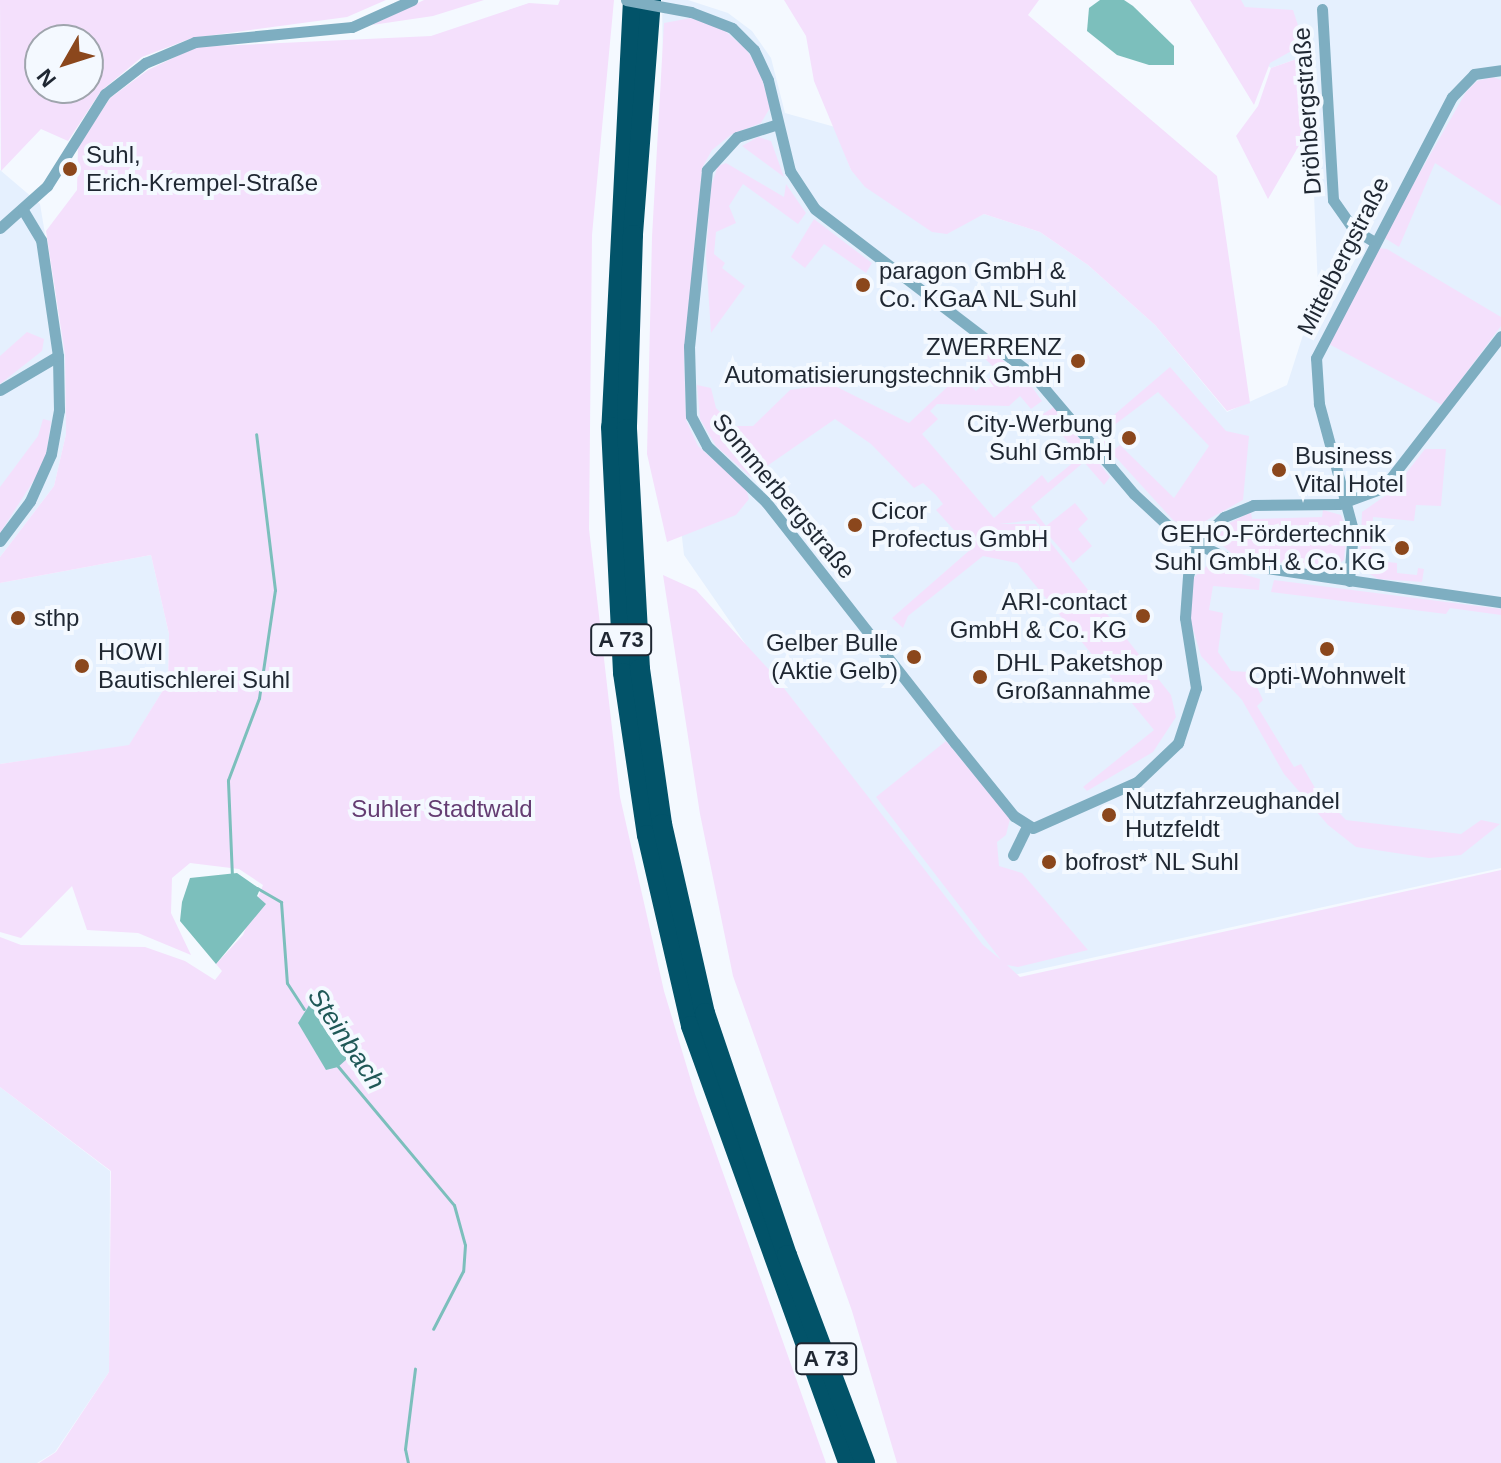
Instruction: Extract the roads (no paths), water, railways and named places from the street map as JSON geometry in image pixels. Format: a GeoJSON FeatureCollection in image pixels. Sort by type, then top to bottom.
{"type":"FeatureCollection","features":[{"type":"Feature","properties":{"kind":"highway","name":"A 73"},"geometry":{"type":"LineString","coordinates":[[633,0],[611,427],[623,673],[647,835],[691,1026],[779,1257],[865,1463]]}},
{"type":"Feature","properties":{"kind":"highway","name":"A 73"},"geometry":{"type":"LineString","coordinates":[[651,0],[633,235],[627,429],[640,669],[662,824],[705,1013],[779,1257],[848,1463]]}},
{"type":"Feature","properties":{"kind":"street"},"geometry":{"type":"LineString","coordinates":[[0,228],[23,210],[64,165],[105,94],[145,63],[195,42],[352,27],[412,0]]}},
{"type":"Feature","properties":{"kind":"street"},"geometry":{"type":"LineString","coordinates":[[626,0],[691,12],[732,28],[754,50],[768,80],[790,171],[815,209],[1033,375],[1147,507],[1197,547],[1239,564],[1501,602]]}},
{"type":"Feature","properties":{"kind":"street","name":"Dröhbergstraße"},"geometry":{"type":"LineString","coordinates":[[1322,9],[1333,200],[1353,229],[1373,241]]}},
{"type":"Feature","properties":{"kind":"street","name":"Mittelbergstraße"},"geometry":{"type":"LineString","coordinates":[[1349,581],[1353,530],[1348,502],[1319,404],[1316,358],[1373,241],[1463,82],[1485,70],[1501,70]]}},
{"type":"Feature","properties":{"kind":"street","name":"Sommerbergstraße"},"geometry":{"type":"LineString","coordinates":[[778,124],[737,137],[707,170],[689,346],[691,416],[707,446],[766,502],[955,743],[1027,826]]}},
{"type":"Feature","properties":{"kind":"street"},"geometry":{"type":"LineString","coordinates":[[0,541],[30,501],[51,454],[59,410],[58,356],[41,240],[23,210]]}},
{"type":"Feature","properties":{"kind":"street"},"geometry":{"type":"LineString","coordinates":[[1013,855],[1027,826],[1040,828],[1137,782],[1178,743],[1196,688],[1185,598],[1197,547],[1224,517],[1239,509],[1348,502],[1370,495],[1396,475],[1501,336]]}},
{"type":"Feature","properties":{"kind":"street"},"geometry":{"type":"LineString","coordinates":[[0,390],[58,356]]}},
{"type":"Feature","properties":{"kind":"water"},"geometry":{"type":"Polygon","coordinates":[[[1100,0],[1124,0],[1133,6],[1174,46],[1174,65],[1149,65],[1117,55],[1087,31],[1089,8],[1100,0]]]}},
{"type":"Feature","properties":{"kind":"water"},"geometry":{"type":"Polygon","coordinates":[[[237,873],[260,889],[257,896],[266,904],[216,964],[180,921],[182,902],[190,878],[237,873]]]}},
{"type":"Feature","properties":{"kind":"water"},"geometry":{"type":"Polygon","coordinates":[[[311,1002],[332,1015],[357,1050],[338,1067],[326,1070],[298,1023],[311,1002]]]}},
{"type":"Feature","properties":{"kind":"waterway","name":"Steinbach"},"geometry":{"type":"LineString","coordinates":[[232,877],[228,780],[259,698],[275,590],[256,434]]}},
{"type":"Feature","properties":{"kind":"waterway","name":"Steinbach"},"geometry":{"type":"LineString","coordinates":[[257,888],[281,902],[287,983],[304,1009]]}},
{"type":"Feature","properties":{"kind":"waterway","name":"Steinbach"},"geometry":{"type":"LineString","coordinates":[[336,1064],[454,1205],[465,1245],[463,1271],[433,1329]]}},
{"type":"Feature","properties":{"kind":"waterway","name":"Steinbach"},"geometry":{"type":"LineString","coordinates":[[408,1463],[405,1449],[415,1369]]}},
{"type":"Feature","properties":{"kind":"place","name":"Suhl, Erich-Krempel-Straße"},"geometry":{"type":"Point","coordinates":[70,169]}},
{"type":"Feature","properties":{"kind":"place","name":"paragon GmbH & Co. KGaA NL Suhl"},"geometry":{"type":"Point","coordinates":[863,285]}},
{"type":"Feature","properties":{"kind":"place","name":"ZWERRENZ Automatisierungstechnik GmbH"},"geometry":{"type":"Point","coordinates":[1078,361]}},
{"type":"Feature","properties":{"kind":"place","name":"City-Werbung Suhl GmbH"},"geometry":{"type":"Point","coordinates":[1129,438]}},
{"type":"Feature","properties":{"kind":"place","name":"Business Vital Hotel"},"geometry":{"type":"Point","coordinates":[1279,470]}},
{"type":"Feature","properties":{"kind":"place","name":"Cicor Profectus GmbH"},"geometry":{"type":"Point","coordinates":[855,525]}},
{"type":"Feature","properties":{"kind":"place","name":"GEHO-Fördertechnik Suhl GmbH & Co. KG"},"geometry":{"type":"Point","coordinates":[1402,548]}},
{"type":"Feature","properties":{"kind":"place","name":"ARI-contact GmbH & Co. KG"},"geometry":{"type":"Point","coordinates":[1143,616]}},
{"type":"Feature","properties":{"kind":"place","name":"sthp"},"geometry":{"type":"Point","coordinates":[18,618]}},
{"type":"Feature","properties":{"kind":"place","name":"Opti-Wohnwelt"},"geometry":{"type":"Point","coordinates":[1327,649]}},
{"type":"Feature","properties":{"kind":"place","name":"Gelber Bulle (Aktie Gelb)"},"geometry":{"type":"Point","coordinates":[914,657]}},
{"type":"Feature","properties":{"kind":"place","name":"HOWI Bautischlerei Suhl"},"geometry":{"type":"Point","coordinates":[82,666]}},
{"type":"Feature","properties":{"kind":"place","name":"DHL Paketshop Großannahme"},"geometry":{"type":"Point","coordinates":[980,677]}},
{"type":"Feature","properties":{"kind":"place","name":"Nutzfahrzeughandel Hutzfeldt"},"geometry":{"type":"Point","coordinates":[1109,815]}},
{"type":"Feature","properties":{"kind":"place","name":"bofrost* NL Suhl"},"geometry":{"type":"Point","coordinates":[1049,862]}},
{"type":"Feature","properties":{"kind":"park label","name":"Suhler Stadtwald"},"geometry":{"type":"Point","coordinates":[442,809]}}]}
